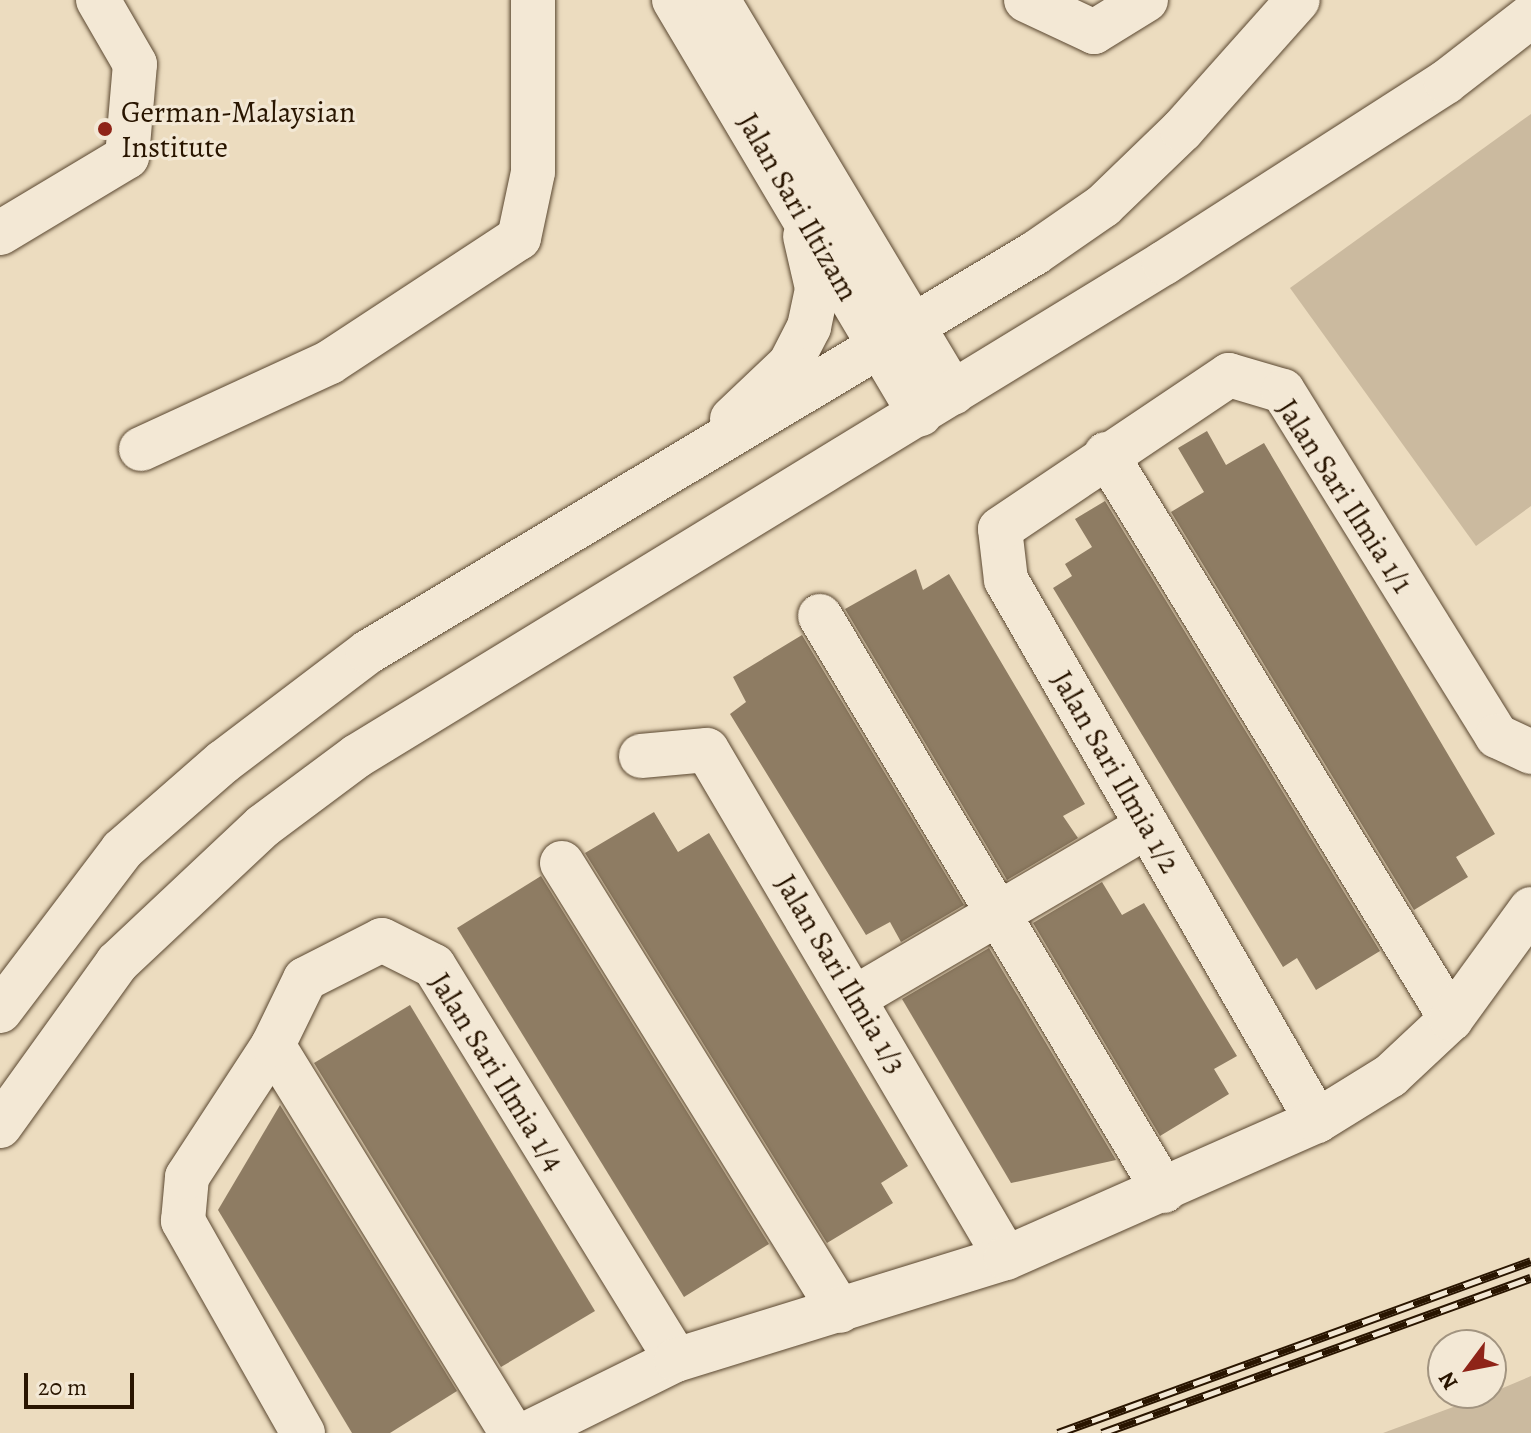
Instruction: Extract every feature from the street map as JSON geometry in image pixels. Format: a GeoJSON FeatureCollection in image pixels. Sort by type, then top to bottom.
{"type":"FeatureCollection","features":[{"type":"Feature","properties":{"kind":"street"},"geometry":{"type":"LineString","coordinates":[[0,233],[127,157],[135,64],[98,0]]}},
{"type":"Feature","properties":{"kind":"street"},"geometry":{"type":"LineString","coordinates":[[141,449],[330,362],[519,238],[533,172],[533,0]]}},
{"type":"Feature","properties":{"kind":"street","name":"Jalan Sari Iltizam"},"geometry":{"type":"LineString","coordinates":[[674,0],[779,169],[897,340],[937,404]]}},
{"type":"Feature","properties":{"kind":"street","name":"Jalan Sari Iltizam"},"geometry":{"type":"LineString","coordinates":[[718,0],[824,184],[897,340]]}},
{"type":"Feature","properties":{"kind":"street"},"geometry":{"type":"LineString","coordinates":[[1026,0],[1094,32],[1146,0]]}},
{"type":"Feature","properties":{"kind":"street"},"geometry":{"type":"LineString","coordinates":[[0,1011],[122,850],[223,762],[368,652],[672,477],[897,340],[1103,206],[1182,130],[1298,0]]}},
{"type":"Feature","properties":{"kind":"street"},"geometry":{"type":"LineString","coordinates":[[0,1126],[117,963],[263,826],[357,756],[937,404],[1446,82],[1531,16]]}},
{"type":"Feature","properties":{"kind":"street"},"geometry":{"type":"LineString","coordinates":[[672,477],[790,364],[809,327],[817,288],[779,169]]}},
{"type":"Feature","properties":{"kind":"street"},"geometry":{"type":"LineString","coordinates":[[824,184],[887,266],[944,296],[969,293]]}},
{"type":"Feature","properties":{"kind":"street","name":"Jalan Sari Ilmia 1/1"},"geometry":{"type":"LineString","coordinates":[[1106,454],[1229,375],[1283,391],[1497,736],[1531,752]]}},
{"type":"Feature","properties":{"kind":"street"},"geometry":{"type":"LineString","coordinates":[[1106,454],[1451,1019]]}},
{"type":"Feature","properties":{"kind":"street","name":"Jalan Sari Ilmia 1/2"},"geometry":{"type":"LineString","coordinates":[[1106,454],[1000,529],[1006,580],[1317,1121]]}},
{"type":"Feature","properties":{"kind":"street"},"geometry":{"type":"LineString","coordinates":[[820,616],[1164,1191]]}},
{"type":"Feature","properties":{"kind":"street","name":"Jalan Sari Ilmia 1/3"},"geometry":{"type":"LineString","coordinates":[[641,756],[707,750],[856,997],[1006,1258]]}},
{"type":"Feature","properties":{"kind":"street"},"geometry":{"type":"LineString","coordinates":[[856,997],[996,911],[1148,826]]}},
{"type":"Feature","properties":{"kind":"street"},"geometry":{"type":"LineString","coordinates":[[562,863],[840,1311]]}},
{"type":"Feature","properties":{"kind":"street"},"geometry":{"type":"LineString","coordinates":[[528,1433],[676,1360],[1006,1258],[1317,1121],[1390,1076],[1451,1019],[1531,909]]}},
{"type":"Feature","properties":{"kind":"street","name":"Jalan Sari Ilmia 1/4"},"geometry":{"type":"LineString","coordinates":[[273,1045],[305,979],[382,940],[434,966],[676,1360]]}},
{"type":"Feature","properties":{"kind":"street"},"geometry":{"type":"LineString","coordinates":[[303,1433],[183,1221],[187,1177],[273,1045],[512,1433]]}},
{"type":"Feature","properties":{"kind":"shaded area"},"geometry":{"type":"Polygon","coordinates":[[[1531,114],[1531,506],[1476,546],[1290,288],[1531,114]]]}},
{"type":"Feature","properties":{"kind":"shaded area"},"geometry":{"type":"Polygon","coordinates":[[[1531,1376],[1531,1433],[1383,1433],[1448,1409],[1507,1409],[1507,1386],[1531,1376]]]}},
{"type":"Feature","properties":{"kind":"building"},"geometry":{"type":"Polygon","coordinates":[[[1207,431],[1226,465],[1264,443],[1495,834],[1456,857],[1468,877],[1414,910],[1171,512],[1204,492],[1178,448],[1207,431]]]}},
{"type":"Feature","properties":{"kind":"building"},"geometry":{"type":"Polygon","coordinates":[[[1105,501],[1380,951],[1316,990],[1297,958],[1283,967],[1053,588],[1072,576],[1065,564],[1092,547],[1075,519],[1105,501]]]}},
{"type":"Feature","properties":{"kind":"building"},"geometry":{"type":"Polygon","coordinates":[[[916,569],[923,590],[949,574],[1085,804],[1063,816],[1078,838],[1007,880],[845,609],[916,569]]]}},
{"type":"Feature","properties":{"kind":"building"},"geometry":{"type":"Polygon","coordinates":[[[802,635],[964,905],[901,942],[890,922],[866,935],[730,714],[746,702],[733,677],[802,635]]]}},
{"type":"Feature","properties":{"kind":"building"},"geometry":{"type":"Polygon","coordinates":[[[654,812],[678,852],[709,833],[908,1166],[881,1183],[893,1203],[827,1243],[585,853],[654,812]]]}},
{"type":"Feature","properties":{"kind":"building"},"geometry":{"type":"Polygon","coordinates":[[[541,876],[769,1244],[684,1297],[457,928],[541,876]]]}},
{"type":"Feature","properties":{"kind":"building"},"geometry":{"type":"Polygon","coordinates":[[[1102,882],[1122,915],[1144,903],[1237,1056],[1214,1069],[1229,1094],[1160,1136],[1033,923],[1102,882]]]}},
{"type":"Feature","properties":{"kind":"building"},"geometry":{"type":"Polygon","coordinates":[[[989,948],[1116,1160],[1011,1183],[902,999],[989,948]]]}},
{"type":"Feature","properties":{"kind":"building"},"geometry":{"type":"Polygon","coordinates":[[[410,1005],[595,1311],[501,1367],[314,1063],[410,1005]]]}},
{"type":"Feature","properties":{"kind":"building"},"geometry":{"type":"Polygon","coordinates":[[[280,1105],[457,1391],[390,1433],[352,1433],[218,1210],[280,1105]]]}},
{"type":"Feature","properties":{"kind":"railway"},"geometry":{"type":"LineString","coordinates":[[1058,1433],[1531,1261]]}},
{"type":"Feature","properties":{"kind":"railway"},"geometry":{"type":"LineString","coordinates":[[1102,1433],[1531,1278]]}},
{"type":"Feature","properties":{"kind":"place","name":"German-Malaysian Institute"},"geometry":{"type":"Point","coordinates":[105,129]}}]}
